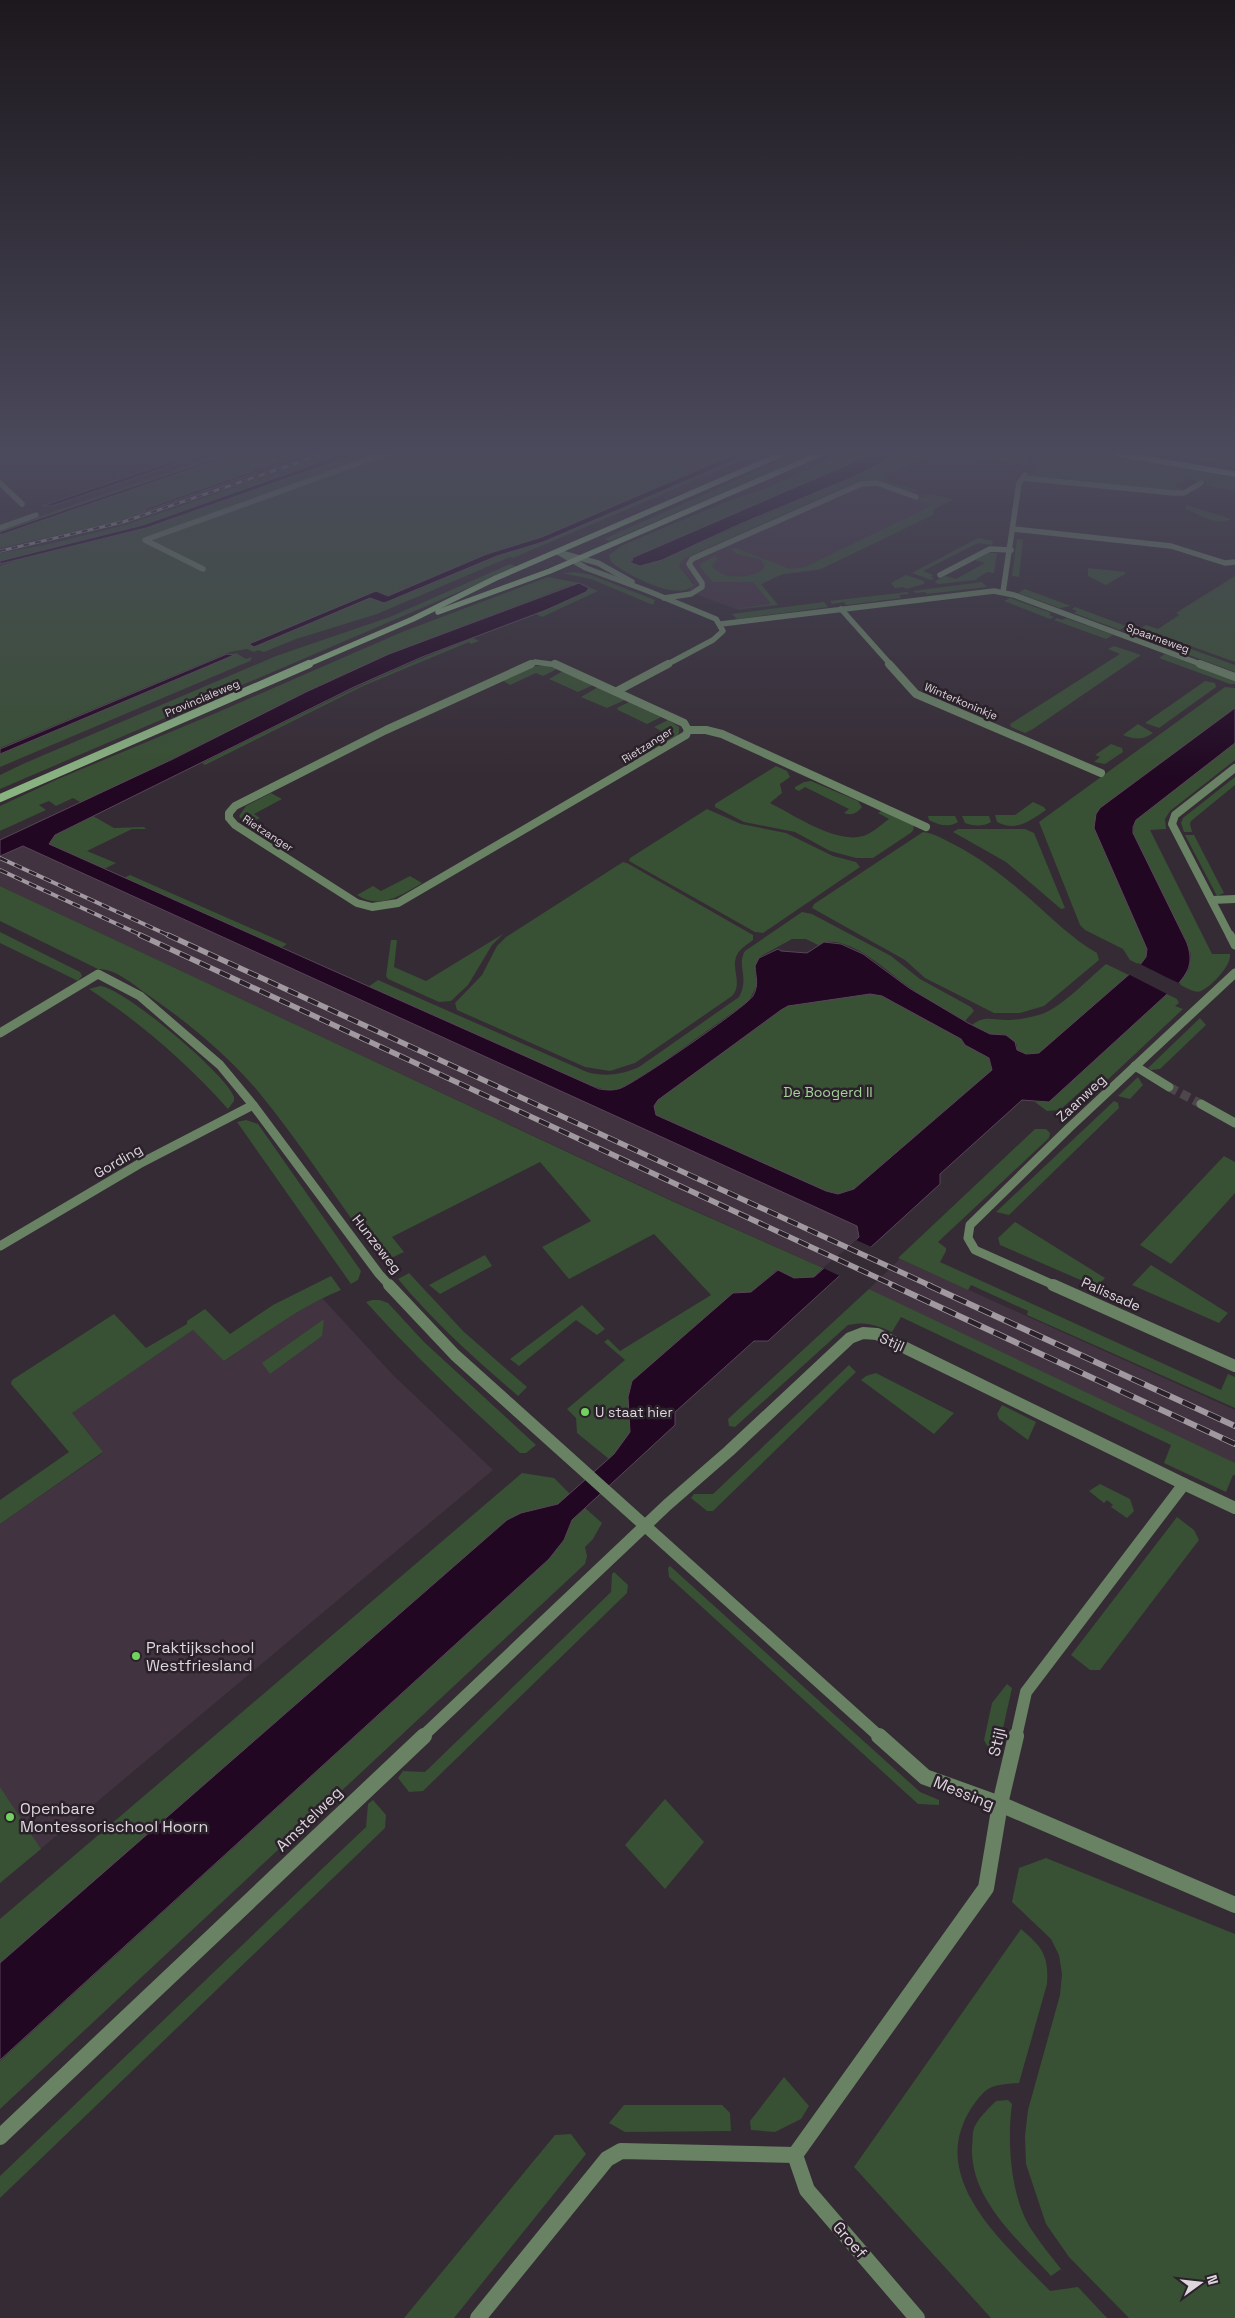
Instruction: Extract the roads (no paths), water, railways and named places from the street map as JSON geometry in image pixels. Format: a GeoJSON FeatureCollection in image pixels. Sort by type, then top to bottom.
{"type":"FeatureCollection","features":[{"type":"Feature","properties":{"kind":"main road","name":"Provincialeweg"},"geometry":{"type":"LineString","coordinates":[[0,798],[413,619],[496,578],[534,562]]}},
{"type":"Feature","properties":{"kind":"main road","name":"Provincialeweg"},"geometry":{"type":"LineString","coordinates":[[413,619],[512,586],[571,562]]}},
{"type":"Feature","properties":{"kind":"street"},"geometry":{"type":"LineString","coordinates":[[189,562],[203,569]]}},
{"type":"Feature","properties":{"kind":"street"},"geometry":{"type":"LineString","coordinates":[[571,562],[716,619],[721,624],[723,631],[713,640],[617,691]]}},
{"type":"Feature","properties":{"kind":"street"},"geometry":{"type":"LineString","coordinates":[[595,562],[625,576],[637,587]]}},
{"type":"Feature","properties":{"kind":"street"},"geometry":{"type":"LineString","coordinates":[[664,598],[691,594],[702,587],[702,583],[689,564],[690,562]]}},
{"type":"Feature","properties":{"kind":"street"},"geometry":{"type":"LineString","coordinates":[[940,576],[966,562]]}},
{"type":"Feature","properties":{"kind":"street"},"geometry":{"type":"LineString","coordinates":[[1003,592],[1009,562]]}},
{"type":"Feature","properties":{"kind":"street","name":"Spaarneweg"},"geometry":{"type":"LineString","coordinates":[[721,624],[987,590],[1003,592],[1235,676]]}},
{"type":"Feature","properties":{"kind":"street","name":"Winterkoninkje"},"geometry":{"type":"LineString","coordinates":[[841,609],[916,694],[1101,773]]}},
{"type":"Feature","properties":{"kind":"street","name":"Rietzanger"},"geometry":{"type":"LineString","coordinates":[[529,663],[554,663],[684,723],[688,730],[686,735],[550,817],[398,903],[388,906],[365,907],[357,903],[235,825],[229,818],[229,813],[236,806],[386,730],[529,663]]}},
{"type":"Feature","properties":{"kind":"street"},"geometry":{"type":"LineString","coordinates":[[688,730],[706,730],[722,734],[926,827]]}},
{"type":"Feature","properties":{"kind":"street"},"geometry":{"type":"LineString","coordinates":[[1235,768],[1175,815],[1172,824],[1235,945]]}},
{"type":"Feature","properties":{"kind":"street"},"geometry":{"type":"LineString","coordinates":[[1212,900],[1235,899]]}},
{"type":"Feature","properties":{"kind":"street","name":"Zaanweg"},"geometry":{"type":"LineString","coordinates":[[975,1250],[968,1243],[966,1234],[970,1225],[1135,1066],[1235,973]]}},
{"type":"Feature","properties":{"kind":"street","name":"Hunzeweg"},"geometry":{"type":"LineString","coordinates":[[0,1033],[98,974],[140,996],[220,1066],[253,1105],[386,1282],[455,1354],[644,1527]]}},
{"type":"Feature","properties":{"kind":"street"},"geometry":{"type":"LineString","coordinates":[[1135,1066],[1169,1086]]}},
{"type":"Feature","properties":{"kind":"street"},"geometry":{"type":"LineString","coordinates":[[1201,1104],[1235,1123]]}},
{"type":"Feature","properties":{"kind":"street","name":"Gording"},"geometry":{"type":"LineString","coordinates":[[0,1246],[139,1164],[253,1105]]}},
{"type":"Feature","properties":{"kind":"street","name":"Palissade"},"geometry":{"type":"LineString","coordinates":[[975,1250],[1235,1366]]}},
{"type":"Feature","properties":{"kind":"street","name":"Stijl"},"geometry":{"type":"LineString","coordinates":[[644,1527],[850,1338],[863,1333],[877,1334],[1235,1508]]}},
{"type":"Feature","properties":{"kind":"street","name":"Stijl"},"geometry":{"type":"LineString","coordinates":[[1000,1804],[1026,1692],[1184,1484]]}},
{"type":"Feature","properties":{"kind":"street","name":"Messing"},"geometry":{"type":"LineString","coordinates":[[644,1527],[924,1777],[1000,1804],[986,1888],[796,2155]]}},
{"type":"Feature","properties":{"kind":"street","name":"Amstelweg"},"geometry":{"type":"LineString","coordinates":[[0,2137],[644,1527]]}},
{"type":"Feature","properties":{"kind":"street"},"geometry":{"type":"LineString","coordinates":[[1000,1804],[1235,1905]]}},
{"type":"Feature","properties":{"kind":"street"},"geometry":{"type":"LineString","coordinates":[[478,2318],[607,2159],[621,2150],[796,2155]]}},
{"type":"Feature","properties":{"kind":"street","name":"Groef"},"geometry":{"type":"LineString","coordinates":[[796,2155],[807,2190],[917,2318]]}},
{"type":"Feature","properties":{"kind":"tunnel"},"geometry":{"type":"LineString","coordinates":[[1169,1087],[1201,1104]]}},
{"type":"Feature","properties":{"kind":"railway"},"geometry":{"type":"LineString","coordinates":[[0,858],[170,936]]}},
{"type":"Feature","properties":{"kind":"railway"},"geometry":{"type":"LineString","coordinates":[[0,870],[143,936]]}},
{"type":"Feature","properties":{"kind":"railway"},"geometry":{"type":"LineString","coordinates":[[140,935],[895,1286]]}},
{"type":"Feature","properties":{"kind":"railway"},"geometry":{"type":"LineString","coordinates":[[168,935],[931,1286]]}},
{"type":"Feature","properties":{"kind":"railway"},"geometry":{"type":"LineString","coordinates":[[892,1285],[1235,1444]]}},
{"type":"Feature","properties":{"kind":"railway"},"geometry":{"type":"LineString","coordinates":[[928,1285],[1235,1426]]}},
{"type":"Feature","properties":{"kind":"place","name":"U staat hier"},"geometry":{"type":"Point","coordinates":[585,1412]}},
{"type":"Feature","properties":{"kind":"place","name":"Praktijkschool Westfriesland"},"geometry":{"type":"Point","coordinates":[136,1656]}},
{"type":"Feature","properties":{"kind":"place","name":"Openbare Montessorischool Hoorn"},"geometry":{"type":"Point","coordinates":[10,1817]}},
{"type":"Feature","properties":{"kind":"park label","name":"De Boogerd II"},"geometry":{"type":"Point","coordinates":[828,1092]}}]}
